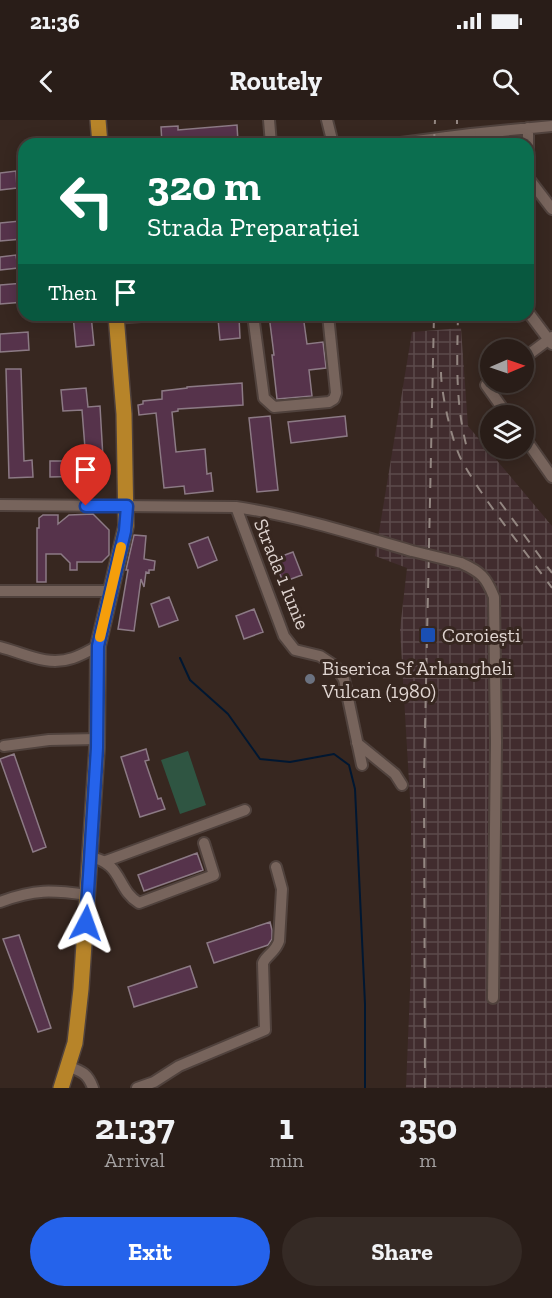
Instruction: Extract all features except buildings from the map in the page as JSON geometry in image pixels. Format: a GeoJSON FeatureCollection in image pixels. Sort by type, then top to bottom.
{"type":"FeatureCollection","features":[{"type":"Feature","properties":{"kind":"main road"},"geometry":{"type":"LineString","coordinates":[[98,120],[100,138]]}},
{"type":"Feature","properties":{"kind":"main road"},"geometry":{"type":"LineString","coordinates":[[61,1088],[69,1067],[79,1015],[97,739],[98,646],[125,531],[127,506],[124,414],[116,321]]}},
{"type":"Feature","properties":{"kind":"street"},"geometry":{"type":"LineString","coordinates":[[269,120],[270,138]]}},
{"type":"Feature","properties":{"kind":"street"},"geometry":{"type":"LineString","coordinates":[[327,120],[332,138]]}},
{"type":"Feature","properties":{"kind":"street"},"geometry":{"type":"LineString","coordinates":[[485,132],[486,120]]}},
{"type":"Feature","properties":{"kind":"street"},"geometry":{"type":"LineString","coordinates":[[439,138],[552,126]]}},
{"type":"Feature","properties":{"kind":"street"},"geometry":{"type":"LineString","coordinates":[[528,128],[528,138]]}},
{"type":"Feature","properties":{"kind":"street"},"geometry":{"type":"LineString","coordinates":[[534,186],[552,209]]}},
{"type":"Feature","properties":{"kind":"street"},"geometry":{"type":"LineString","coordinates":[[534,319],[551,340],[534,351]]}},
{"type":"Feature","properties":{"kind":"street"},"geometry":{"type":"LineString","coordinates":[[254,321],[264,399],[274,407],[329,402],[334,399],[336,393],[329,321]]}},
{"type":"Feature","properties":{"kind":"street"},"geometry":{"type":"LineString","coordinates":[[534,451],[552,477]]}},
{"type":"Feature","properties":{"kind":"street"},"geometry":{"type":"LineString","coordinates":[[0,505],[236,507],[319,524],[461,563],[478,571],[489,584],[494,597],[496,742],[493,998]]}},
{"type":"Feature","properties":{"kind":"street","name":"Strada 1 Iunie"},"geometry":{"type":"LineString","coordinates":[[236,507],[284,636],[295,650],[320,656],[335,666],[344,679],[362,765]]}},
{"type":"Feature","properties":{"kind":"street"},"geometry":{"type":"LineString","coordinates":[[0,591],[111,591]]}},
{"type":"Feature","properties":{"kind":"street"},"geometry":{"type":"LineString","coordinates":[[0,647],[28,657],[50,661],[74,658],[98,646]]}},
{"type":"Feature","properties":{"kind":"street"},"geometry":{"type":"LineString","coordinates":[[4,746],[49,740],[97,739]]}},
{"type":"Feature","properties":{"kind":"street"},"geometry":{"type":"LineString","coordinates":[[357,743],[395,774],[402,785]]}},
{"type":"Feature","properties":{"kind":"street"},"geometry":{"type":"LineString","coordinates":[[90,857],[106,861],[245,810]]}},
{"type":"Feature","properties":{"kind":"street"},"geometry":{"type":"LineString","coordinates":[[106,861],[127,891],[139,903],[214,875],[204,843]]}},
{"type":"Feature","properties":{"kind":"street"},"geometry":{"type":"LineString","coordinates":[[137,1088],[154,1082],[179,1066],[265,1030],[263,963],[265,958],[276,949],[279,941],[282,890],[276,867]]}},
{"type":"Feature","properties":{"kind":"street"},"geometry":{"type":"LineString","coordinates":[[0,902],[24,893],[41,891],[88,895]]}},
{"type":"Feature","properties":{"kind":"street"},"geometry":{"type":"LineString","coordinates":[[69,1067],[83,1071],[93,1088]]}},
{"type":"Feature","properties":{"kind":"shaded area"},"geometry":{"type":"Polygon","coordinates":[[[461,328],[468,426],[480,440],[480,459],[496,459],[552,526],[552,1088],[406,1088],[411,966],[411,816],[400,629],[407,568],[375,556],[412,332],[461,328]]]}},
{"type":"Feature","properties":{"kind":"green space"},"geometry":{"type":"Polygon","coordinates":[[[188,751],[206,805],[180,814],[161,760],[188,751]]]}},
{"type":"Feature","properties":{"kind":"waterway"},"geometry":{"type":"LineString","coordinates":[[180,658],[190,680],[228,714],[260,759],[290,762],[334,754],[349,765],[355,789],[365,1004],[365,1088]]}},
{"type":"Feature","properties":{"kind":"railway"},"geometry":{"type":"LineString","coordinates":[[434,138],[435,120]]}},
{"type":"Feature","properties":{"kind":"railway"},"geometry":{"type":"LineString","coordinates":[[457,120],[457,138]]}},
{"type":"Feature","properties":{"kind":"railway"},"geometry":{"type":"LineString","coordinates":[[425,1088],[424,777],[434,321]]}},
{"type":"Feature","properties":{"kind":"railway"},"geometry":{"type":"LineString","coordinates":[[458,321],[459,401],[468,452]]}},
{"type":"Feature","properties":{"kind":"railway"},"geometry":{"type":"LineString","coordinates":[[441,372],[448,418],[462,461],[493,510],[552,588]]}},
{"type":"Feature","properties":{"kind":"railway"},"geometry":{"type":"LineString","coordinates":[[500,502],[552,573]]}},
{"type":"Feature","properties":{"kind":"slow traffic"},"geometry":{"type":"LineString","coordinates":[[100,637],[121,547]]}},
{"type":"Feature","properties":{"kind":"place","name":"Coroiești"},"geometry":{"type":"Point","coordinates":[428,635]}},
{"type":"Feature","properties":{"kind":"place","name":"Biserica Sf Arhangheli Vulcan (1980)"},"geometry":{"type":"Point","coordinates":[310,679]}},
{"type":"Feature","properties":{"kind":"route"},"geometry":{"type":"LineString","coordinates":[[86,506],[127,506],[125,531],[98,646],[97,748],[86,923]]}}]}
